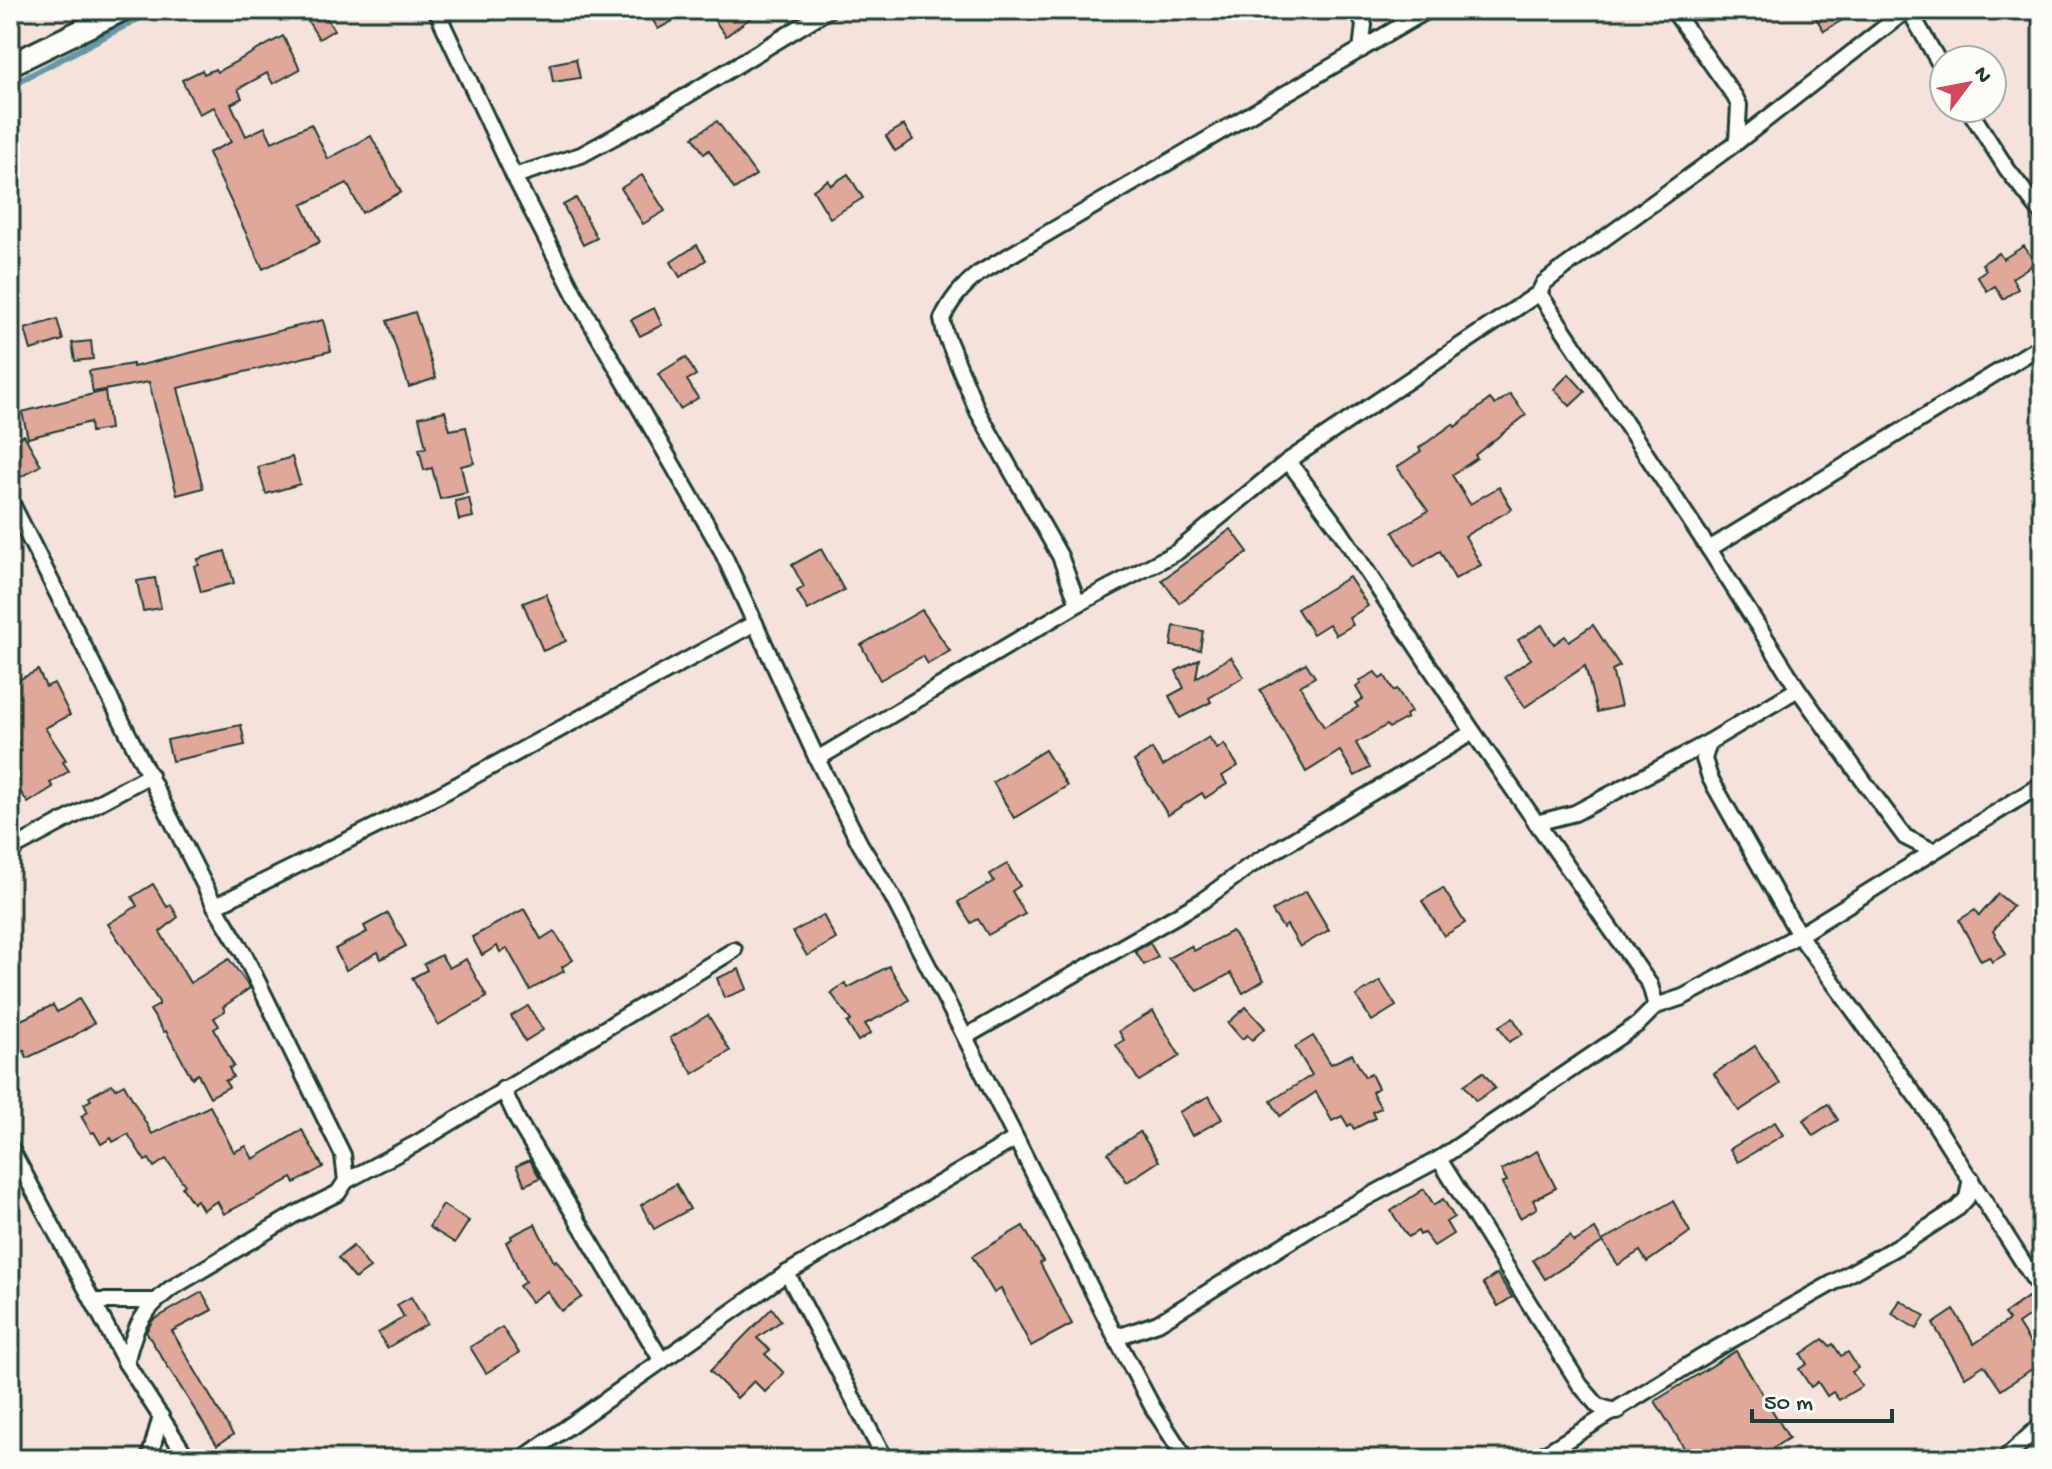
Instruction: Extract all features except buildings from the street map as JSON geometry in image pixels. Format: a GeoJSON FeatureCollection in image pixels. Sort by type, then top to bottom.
{"type":"FeatureCollection","features":[{"type":"Feature","properties":{"kind":"main road"},"geometry":{"type":"LineString","coordinates":[[10,65],[123,10]]}},
{"type":"Feature","properties":{"kind":"street"},"geometry":{"type":"LineString","coordinates":[[436,10],[514,176],[576,297],[721,549],[817,759],[860,844],[892,896],[1153,1408],[1186,1459]]}},
{"type":"Feature","properties":{"kind":"street"},"geometry":{"type":"LineString","coordinates":[[514,176],[581,155],[658,113],[828,10]]}},
{"type":"Feature","properties":{"kind":"street"},"geometry":{"type":"LineString","coordinates":[[1358,10],[1364,25],[1361,50]]}},
{"type":"Feature","properties":{"kind":"street"},"geometry":{"type":"LineString","coordinates":[[1078,604],[1060,556],[978,412],[942,319],[950,302],[978,274],[1428,10]]}},
{"type":"Feature","properties":{"kind":"street"},"geometry":{"type":"LineString","coordinates":[[1673,10],[1739,105],[1737,142]]}},
{"type":"Feature","properties":{"kind":"street"},"geometry":{"type":"LineString","coordinates":[[817,759],[1078,604],[1177,552],[1288,461],[1539,293],[1544,283],[1558,272],[1737,142],[1908,10],[1928,44]]}},
{"type":"Feature","properties":{"kind":"street"},"geometry":{"type":"LineString","coordinates":[[1978,124],[2007,169],[2042,214]]}},
{"type":"Feature","properties":{"kind":"street"},"geometry":{"type":"LineString","coordinates":[[1539,293],[1798,689],[1905,837],[1933,851]]}},
{"type":"Feature","properties":{"kind":"street"},"geometry":{"type":"LineString","coordinates":[[1709,549],[2042,345]]}},
{"type":"Feature","properties":{"kind":"street"},"geometry":{"type":"LineString","coordinates":[[1288,461],[1338,528],[1473,732],[1650,985],[1656,1006]]}},
{"type":"Feature","properties":{"kind":"street"},"geometry":{"type":"LineString","coordinates":[[10,500],[215,906],[244,954],[343,1155],[346,1181]]}},
{"type":"Feature","properties":{"kind":"street"},"geometry":{"type":"LineString","coordinates":[[215,906],[439,795],[755,623]]}},
{"type":"Feature","properties":{"kind":"street"},"geometry":{"type":"LineString","coordinates":[[1536,823],[1575,813],[1709,742],[1798,689]]}},
{"type":"Feature","properties":{"kind":"street"},"geometry":{"type":"LineString","coordinates":[[965,1037],[1202,901],[1250,865],[1473,732]]}},
{"type":"Feature","properties":{"kind":"street"},"geometry":{"type":"LineString","coordinates":[[1709,742],[1704,759],[1710,778],[1799,935],[1928,1113],[2042,1292]]}},
{"type":"Feature","properties":{"kind":"street"},"geometry":{"type":"LineString","coordinates":[[10,850],[150,775]]}},
{"type":"Feature","properties":{"kind":"street"},"geometry":{"type":"LineString","coordinates":[[1114,1334],[1123,1335],[1158,1323],[1321,1222],[1439,1159],[1638,1024],[1656,1006],[1683,997],[1799,935],[2042,784]]}},
{"type":"Feature","properties":{"kind":"street"},"geometry":{"type":"LineString","coordinates":[[1905,837],[1907,868]]}},
{"type":"Feature","properties":{"kind":"street"},"geometry":{"type":"LineString","coordinates":[[126,1363],[137,1323],[155,1301],[170,1289],[294,1215],[338,1193],[346,1181],[419,1142],[734,950]]}},
{"type":"Feature","properties":{"kind":"street"},"geometry":{"type":"LineString","coordinates":[[503,1089],[518,1121],[662,1361]]}},
{"type":"Feature","properties":{"kind":"street"},"geometry":{"type":"LineString","coordinates":[[529,1457],[787,1273],[1015,1139]]}},
{"type":"Feature","properties":{"kind":"street"},"geometry":{"type":"LineString","coordinates":[[11,1151],[126,1363],[188,1459]]}},
{"type":"Feature","properties":{"kind":"street"},"geometry":{"type":"LineString","coordinates":[[1439,1159],[1580,1385],[1598,1406],[1617,1412]]}},
{"type":"Feature","properties":{"kind":"street"},"geometry":{"type":"LineString","coordinates":[[1536,1459],[1710,1352],[1940,1220],[1967,1198],[1971,1178]]}},
{"type":"Feature","properties":{"kind":"street"},"geometry":{"type":"LineString","coordinates":[[787,1273],[885,1459]]}},
{"type":"Feature","properties":{"kind":"street"},"geometry":{"type":"LineString","coordinates":[[93,1301],[155,1301]]}},
{"type":"Feature","properties":{"kind":"street"},"geometry":{"type":"LineString","coordinates":[[149,1459],[161,1416]]}},
{"type":"Feature","properties":{"kind":"street"},"geometry":{"type":"LineString","coordinates":[[2004,1459],[2042,1424]]}},
{"type":"Feature","properties":{"kind":"street"},"geometry":{"type":"LineString","coordinates":[[1171,1459],[1175,1442]]}},
{"type":"Feature","properties":{"kind":"waterway"},"geometry":{"type":"LineString","coordinates":[[10,86],[155,10]]}}]}
